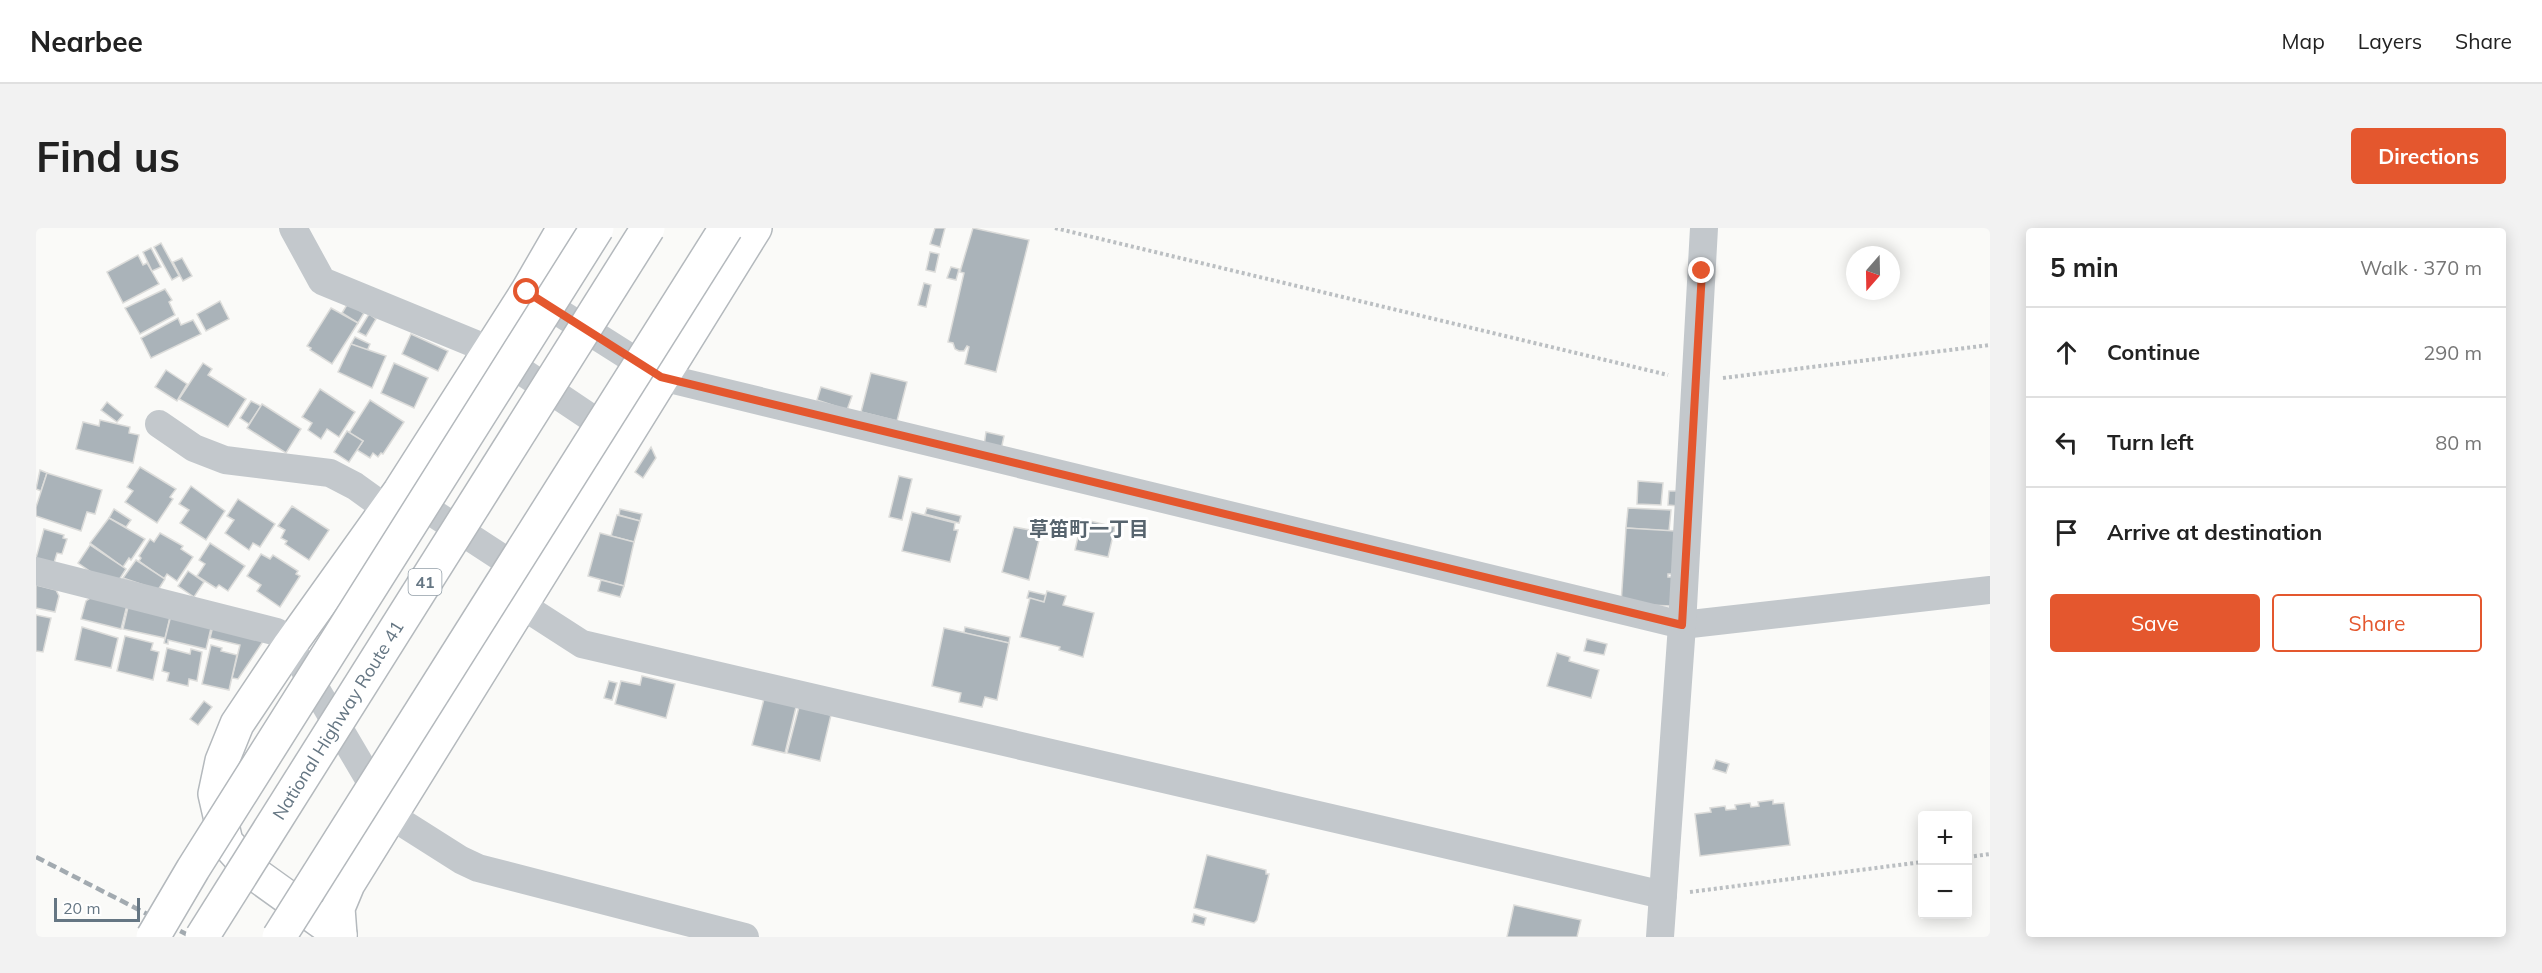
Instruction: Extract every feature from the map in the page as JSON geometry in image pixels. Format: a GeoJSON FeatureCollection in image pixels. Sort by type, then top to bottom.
{"type":"FeatureCollection","features":[{"type":"Feature","properties":{"kind":"highway"},"geometry":{"type":"LineString","coordinates":[[564,228],[527,292],[393,500],[237,724],[222,761],[215,794],[226,842],[255,874],[340,934],[338,908],[348,884],[754,228]]}},
{"type":"Feature","properties":{"kind":"highway"},"geometry":{"type":"LineString","coordinates":[[153,937],[193,869],[597,228]]}},
{"type":"Feature","properties":{"kind":"highway","name":"National Highway Route 41"},"geometry":{"type":"LineString","coordinates":[[185,937],[630,228]]}},
{"type":"Feature","properties":{"kind":"highway","name":"National Highway Route 41"},"geometry":{"type":"LineString","coordinates":[[202,937],[648,228]]}},
{"type":"Feature","properties":{"kind":"highway"},"geometry":{"type":"LineString","coordinates":[[279,937],[726,228]]}},
{"type":"Feature","properties":{"kind":"street"},"geometry":{"type":"LineString","coordinates":[[293,228],[322,281],[490,350],[623,440]]}},
{"type":"Feature","properties":{"kind":"street"},"geometry":{"type":"LineString","coordinates":[[1660,937],[1682,625],[1704,228]]}},
{"type":"Feature","properties":{"kind":"street"},"geometry":{"type":"LineString","coordinates":[[527,292],[661,377],[1682,625],[1990,590]]}},
{"type":"Feature","properties":{"kind":"street"},"geometry":{"type":"LineString","coordinates":[[159,424],[194,448],[225,460],[330,473],[355,486],[393,500],[528,592],[582,644],[1663,895]]}},
{"type":"Feature","properties":{"kind":"street"},"geometry":{"type":"LineString","coordinates":[[36,571],[277,632],[290,645],[390,815],[461,860],[478,867],[745,937]]}},
{"type":"Feature","properties":{"kind":"path"},"geometry":{"type":"LineString","coordinates":[[1055,228],[1696,381],[1990,345]]}},
{"type":"Feature","properties":{"kind":"path"},"geometry":{"type":"LineString","coordinates":[[1972,856],[1990,854]]}},
{"type":"Feature","properties":{"kind":"path"},"geometry":{"type":"LineString","coordinates":[[1663,895],[1918,863]]}},
{"type":"Feature","properties":{"kind":"building"},"geometry":{"type":"Polygon","coordinates":[[[935,228],[945,228],[940,247],[930,244],[935,228]]]}},
{"type":"Feature","properties":{"kind":"building"},"geometry":{"type":"Polygon","coordinates":[[[973,228],[1029,240],[996,372],[965,364],[969,347],[967,346],[964,351],[959,351],[955,349],[953,343],[948,342],[964,273],[960,272],[973,228]]]}},
{"type":"Feature","properties":{"kind":"building"},"geometry":{"type":"Polygon","coordinates":[[[161,243],[179,276],[172,280],[154,247],[161,243]]]}},
{"type":"Feature","properties":{"kind":"building"},"geometry":{"type":"Polygon","coordinates":[[[151,248],[161,267],[152,271],[143,252],[151,248]]]}},
{"type":"Feature","properties":{"kind":"building"},"geometry":{"type":"Polygon","coordinates":[[[930,252],[939,254],[935,272],[926,270],[930,252]]]}},
{"type":"Feature","properties":{"kind":"building"},"geometry":{"type":"Polygon","coordinates":[[[138,255],[143,265],[147,263],[159,284],[123,303],[107,272],[138,255]]]}},
{"type":"Feature","properties":{"kind":"building"},"geometry":{"type":"Polygon","coordinates":[[[182,258],[192,276],[183,281],[173,262],[182,258]]]}},
{"type":"Feature","properties":{"kind":"building"},"geometry":{"type":"Polygon","coordinates":[[[951,267],[959,269],[956,280],[947,278],[951,267]]]}},
{"type":"Feature","properties":{"kind":"building"},"geometry":{"type":"Polygon","coordinates":[[[924,283],[931,285],[926,307],[918,305],[924,283]]]}},
{"type":"Feature","properties":{"kind":"building"},"geometry":{"type":"Polygon","coordinates":[[[165,289],[172,300],[169,302],[175,315],[140,334],[125,308],[165,289]]]}},
{"type":"Feature","properties":{"kind":"building"},"geometry":{"type":"Polygon","coordinates":[[[220,301],[229,319],[206,331],[197,314],[220,301]]]}},
{"type":"Feature","properties":{"kind":"building"},"geometry":{"type":"Polygon","coordinates":[[[348,303],[364,313],[358,323],[342,313],[348,303]]]}},
{"type":"Feature","properties":{"kind":"building"},"geometry":{"type":"Polygon","coordinates":[[[331,308],[358,323],[332,364],[307,346],[331,308]]]}},
{"type":"Feature","properties":{"kind":"building"},"geometry":{"type":"Polygon","coordinates":[[[369,314],[376,319],[366,336],[358,332],[369,314]]]}},
{"type":"Feature","properties":{"kind":"building"},"geometry":{"type":"Polygon","coordinates":[[[178,318],[181,325],[193,320],[201,334],[151,358],[141,338],[178,318]]]}},
{"type":"Feature","properties":{"kind":"building"},"geometry":{"type":"Polygon","coordinates":[[[411,334],[448,351],[438,371],[402,354],[411,334]]]}},
{"type":"Feature","properties":{"kind":"building"},"geometry":{"type":"Polygon","coordinates":[[[355,337],[370,344],[367,351],[351,344],[355,337]]]}},
{"type":"Feature","properties":{"kind":"building"},"geometry":{"type":"Polygon","coordinates":[[[351,344],[386,356],[372,388],[338,372],[351,344]]]}},
{"type":"Feature","properties":{"kind":"building"},"geometry":{"type":"Polygon","coordinates":[[[203,363],[212,369],[208,375],[246,399],[228,427],[179,399],[203,363]]]}},
{"type":"Feature","properties":{"kind":"building"},"geometry":{"type":"Polygon","coordinates":[[[394,363],[428,378],[414,408],[381,393],[394,363]]]}},
{"type":"Feature","properties":{"kind":"building"},"geometry":{"type":"Polygon","coordinates":[[[166,370],[187,384],[177,401],[155,387],[166,370]]]}},
{"type":"Feature","properties":{"kind":"building"},"geometry":{"type":"Polygon","coordinates":[[[871,373],[907,382],[897,421],[861,412],[871,373]]]}},
{"type":"Feature","properties":{"kind":"building"},"geometry":{"type":"Polygon","coordinates":[[[821,387],[852,396],[847,410],[817,400],[821,387]]]}},
{"type":"Feature","properties":{"kind":"building"},"geometry":{"type":"Polygon","coordinates":[[[320,389],[355,412],[339,437],[327,429],[321,439],[308,430],[312,423],[302,417],[320,389]]]}},
{"type":"Feature","properties":{"kind":"building"},"geometry":{"type":"Polygon","coordinates":[[[370,400],[404,422],[383,454],[381,453],[378,457],[373,453],[370,458],[357,450],[363,441],[349,433],[370,400]]]}},
{"type":"Feature","properties":{"kind":"building"},"geometry":{"type":"Polygon","coordinates":[[[251,401],[261,406],[249,424],[240,418],[251,401]]]}},
{"type":"Feature","properties":{"kind":"building"},"geometry":{"type":"Polygon","coordinates":[[[107,402],[123,415],[117,422],[101,410],[107,402]]]}},
{"type":"Feature","properties":{"kind":"building"},"geometry":{"type":"Polygon","coordinates":[[[262,404],[301,429],[286,453],[247,428],[262,404]]]}},
{"type":"Feature","properties":{"kind":"building"},"geometry":{"type":"Polygon","coordinates":[[[100,420],[130,427],[129,433],[139,435],[133,463],[76,449],[83,422],[99,426],[100,420]]]}},
{"type":"Feature","properties":{"kind":"building"},"geometry":{"type":"Polygon","coordinates":[[[347,431],[363,441],[349,462],[334,452],[347,431]]]}},
{"type":"Feature","properties":{"kind":"building"},"geometry":{"type":"Polygon","coordinates":[[[986,432],[1004,436],[1001,450],[984,446],[986,432]]]}},
{"type":"Feature","properties":{"kind":"building"},"geometry":{"type":"Polygon","coordinates":[[[651,447],[656,458],[643,478],[635,472],[651,447]]]}},
{"type":"Feature","properties":{"kind":"building"},"geometry":{"type":"Polygon","coordinates":[[[140,467],[176,489],[170,497],[173,499],[157,523],[125,502],[133,491],[127,487],[140,467]]]}},
{"type":"Feature","properties":{"kind":"building"},"geometry":{"type":"Polygon","coordinates":[[[40,470],[47,473],[41,491],[36,489],[40,470]]]}},
{"type":"Feature","properties":{"kind":"building"},"geometry":{"type":"Polygon","coordinates":[[[47,473],[102,490],[95,514],[87,512],[81,531],[36,516],[36,507],[47,473]]]}},
{"type":"Feature","properties":{"kind":"building"},"geometry":{"type":"Polygon","coordinates":[[[899,476],[912,479],[902,520],[889,517],[899,476]]]}},
{"type":"Feature","properties":{"kind":"building"},"geometry":{"type":"Polygon","coordinates":[[[1638,481],[1663,483],[1661,505],[1637,504],[1638,481]]]}},
{"type":"Feature","properties":{"kind":"building"},"geometry":{"type":"Polygon","coordinates":[[[191,486],[225,511],[206,540],[180,523],[189,510],[179,504],[191,486]]]}},
{"type":"Feature","properties":{"kind":"building"},"geometry":{"type":"Polygon","coordinates":[[[1669,491],[1680,491],[1679,506],[1668,505],[1669,491]]]}},
{"type":"Feature","properties":{"kind":"building"},"geometry":{"type":"Polygon","coordinates":[[[238,499],[275,524],[260,547],[253,543],[249,550],[225,533],[234,520],[227,516],[238,499]]]}},
{"type":"Feature","properties":{"kind":"building"},"geometry":{"type":"Polygon","coordinates":[[[292,506],[329,530],[309,560],[285,544],[287,541],[281,538],[285,530],[278,526],[292,506]]]}},
{"type":"Feature","properties":{"kind":"building"},"geometry":{"type":"Polygon","coordinates":[[[927,508],[961,516],[959,523],[925,514],[927,508]]]}},
{"type":"Feature","properties":{"kind":"building"},"geometry":{"type":"Polygon","coordinates":[[[1628,508],[1671,510],[1669,531],[1626,528],[1628,508]]]}},
{"type":"Feature","properties":{"kind":"building"},"geometry":{"type":"Polygon","coordinates":[[[114,509],[131,520],[126,527],[109,518],[114,509]]]}},
{"type":"Feature","properties":{"kind":"building"},"geometry":{"type":"Polygon","coordinates":[[[620,509],[642,514],[640,521],[619,515],[620,509]]]}},
{"type":"Feature","properties":{"kind":"building"},"geometry":{"type":"Polygon","coordinates":[[[912,512],[955,523],[954,530],[958,530],[950,562],[902,551],[912,512]]]}},
{"type":"Feature","properties":{"kind":"building"},"geometry":{"type":"Polygon","coordinates":[[[617,515],[640,521],[634,542],[611,536],[617,515]]]}},
{"type":"Feature","properties":{"kind":"building"},"geometry":{"type":"Polygon","coordinates":[[[109,518],[145,539],[131,560],[129,558],[123,567],[90,543],[109,518]]]}},
{"type":"Feature","properties":{"kind":"building"},"geometry":{"type":"Polygon","coordinates":[[[1082,519],[1115,527],[1108,557],[1075,550],[1082,519]]]}},
{"type":"Feature","properties":{"kind":"building"},"geometry":{"type":"Polygon","coordinates":[[[1014,527],[1041,532],[1029,580],[1002,572],[1014,527]]]}},
{"type":"Feature","properties":{"kind":"building"},"geometry":{"type":"Polygon","coordinates":[[[1626,528],[1676,531],[1674,574],[1668,574],[1668,577],[1674,577],[1672,606],[1621,604],[1626,528]]]}},
{"type":"Feature","properties":{"kind":"building"},"geometry":{"type":"Polygon","coordinates":[[[44,529],[64,535],[63,538],[67,539],[62,554],[57,553],[54,563],[36,558],[44,529]]]}},
{"type":"Feature","properties":{"kind":"building"},"geometry":{"type":"Polygon","coordinates":[[[160,533],[183,546],[181,549],[193,557],[177,581],[167,574],[164,579],[139,561],[141,558],[139,556],[150,539],[154,542],[160,533]]]}},
{"type":"Feature","properties":{"kind":"building"},"geometry":{"type":"Polygon","coordinates":[[[600,533],[634,542],[624,586],[588,576],[600,533]]]}},
{"type":"Feature","properties":{"kind":"building"},"geometry":{"type":"Polygon","coordinates":[[[210,543],[245,566],[228,591],[219,585],[216,588],[197,576],[205,564],[199,560],[210,543]]]}},
{"type":"Feature","properties":{"kind":"building"},"geometry":{"type":"Polygon","coordinates":[[[90,545],[126,569],[119,580],[94,574],[78,563],[90,545]]]}},
{"type":"Feature","properties":{"kind":"building"},"geometry":{"type":"Polygon","coordinates":[[[261,554],[270,559],[273,555],[298,571],[296,574],[300,576],[280,607],[257,591],[261,585],[247,576],[261,554]]]}},
{"type":"Feature","properties":{"kind":"building"},"geometry":{"type":"Polygon","coordinates":[[[136,560],[165,579],[158,590],[123,578],[136,560]]]}},
{"type":"Feature","properties":{"kind":"building"},"geometry":{"type":"Polygon","coordinates":[[[188,571],[204,582],[194,597],[178,586],[188,571]]]}},
{"type":"Feature","properties":{"kind":"building"},"geometry":{"type":"Polygon","coordinates":[[[601,580],[624,586],[620,597],[598,591],[601,580]]]}},
{"type":"Feature","properties":{"kind":"building"},"geometry":{"type":"Polygon","coordinates":[[[36,585],[56,590],[59,596],[55,612],[36,608],[36,585]]]}},
{"type":"Feature","properties":{"kind":"building"},"geometry":{"type":"Polygon","coordinates":[[[1029,591],[1046,595],[1044,602],[1027,598],[1029,591]]]}},
{"type":"Feature","properties":{"kind":"building"},"geometry":{"type":"Polygon","coordinates":[[[1047,591],[1066,596],[1063,605],[1094,613],[1083,657],[1059,650],[1060,647],[1020,637],[1030,598],[1044,602],[1047,591]]]}},
{"type":"Feature","properties":{"kind":"building"},"geometry":{"type":"Polygon","coordinates":[[[92,597],[127,605],[121,629],[81,619],[86,601],[92,597]]]}},
{"type":"Feature","properties":{"kind":"building"},"geometry":{"type":"Polygon","coordinates":[[[128,607],[170,617],[165,638],[123,629],[128,607]]]}},
{"type":"Feature","properties":{"kind":"building"},"geometry":{"type":"Polygon","coordinates":[[[36,615],[51,618],[43,652],[36,651],[36,615]]]}},
{"type":"Feature","properties":{"kind":"building"},"geometry":{"type":"Polygon","coordinates":[[[171,615],[212,624],[206,649],[168,640],[168,644],[164,643],[171,615]]]}},
{"type":"Feature","properties":{"kind":"building"},"geometry":{"type":"Polygon","coordinates":[[[213,626],[263,637],[262,643],[238,679],[232,678],[240,645],[210,638],[213,626]]]}},
{"type":"Feature","properties":{"kind":"building"},"geometry":{"type":"Polygon","coordinates":[[[82,627],[118,638],[111,668],[75,660],[82,627]]]}},
{"type":"Feature","properties":{"kind":"building"},"geometry":{"type":"Polygon","coordinates":[[[965,627],[1010,637],[1009,643],[964,633],[965,627]]]}},
{"type":"Feature","properties":{"kind":"building"},"geometry":{"type":"Polygon","coordinates":[[[944,628],[1009,643],[997,700],[985,697],[982,707],[959,702],[961,693],[932,686],[944,628]]]}},
{"type":"Feature","properties":{"kind":"building"},"geometry":{"type":"Polygon","coordinates":[[[125,636],[153,643],[151,650],[159,652],[153,680],[117,671],[125,636]]]}},
{"type":"Feature","properties":{"kind":"building"},"geometry":{"type":"Polygon","coordinates":[[[1587,639],[1607,644],[1604,655],[1584,651],[1587,639]]]}},
{"type":"Feature","properties":{"kind":"building"},"geometry":{"type":"Polygon","coordinates":[[[211,645],[222,648],[221,651],[237,655],[229,690],[202,684],[211,645]]]}},
{"type":"Feature","properties":{"kind":"building"},"geometry":{"type":"Polygon","coordinates":[[[167,648],[190,654],[191,649],[202,652],[197,681],[189,679],[188,686],[167,681],[169,673],[162,671],[167,648]]]}},
{"type":"Feature","properties":{"kind":"building"},"geometry":{"type":"Polygon","coordinates":[[[1557,653],[1570,657],[1569,661],[1599,670],[1591,698],[1547,686],[1557,653]]]}},
{"type":"Feature","properties":{"kind":"building"},"geometry":{"type":"Polygon","coordinates":[[[642,676],[675,684],[666,718],[615,704],[621,681],[640,685],[642,676]]]}},
{"type":"Feature","properties":{"kind":"building"},"geometry":{"type":"Polygon","coordinates":[[[609,681],[617,683],[612,700],[604,698],[609,681]]]}},
{"type":"Feature","properties":{"kind":"building"},"geometry":{"type":"Polygon","coordinates":[[[765,695],[797,703],[785,753],[752,745],[765,695]]]}},
{"type":"Feature","properties":{"kind":"building"},"geometry":{"type":"Polygon","coordinates":[[[204,701],[212,707],[198,725],[190,719],[204,701]]]}},
{"type":"Feature","properties":{"kind":"building"},"geometry":{"type":"Polygon","coordinates":[[[799,707],[831,715],[820,761],[787,753],[799,707]]]}},
{"type":"Feature","properties":{"kind":"building"},"geometry":{"type":"Polygon","coordinates":[[[1716,760],[1729,764],[1726,773],[1713,769],[1716,760]]]}},
{"type":"Feature","properties":{"kind":"building"},"geometry":{"type":"Polygon","coordinates":[[[1773,800],[1773,804],[1784,803],[1790,845],[1700,856],[1695,814],[1711,812],[1710,808],[1725,806],[1726,810],[1736,809],[1735,805],[1750,803],[1751,807],[1759,806],[1758,802],[1773,800]]]}},
{"type":"Feature","properties":{"kind":"building"},"geometry":{"type":"Polygon","coordinates":[[[1207,855],[1266,870],[1266,874],[1269,874],[1257,920],[1254,923],[1194,908],[1207,855]]]}},
{"type":"Feature","properties":{"kind":"building"},"geometry":{"type":"Polygon","coordinates":[[[1514,905],[1581,920],[1577,937],[1507,937],[1514,905]]]}},
{"type":"Feature","properties":{"kind":"building"},"geometry":{"type":"Polygon","coordinates":[[[1194,914],[1206,918],[1204,925],[1192,922],[1194,914]]]}},
{"type":"Feature","properties":{"kind":"railway"},"geometry":{"type":"LineString","coordinates":[[36,857],[192,937]]}},
{"type":"Feature","properties":{"kind":"district","name":"草笛町一丁目"},"geometry":{"type":"Point","coordinates":[1089,528]}},
{"type":"Feature","properties":{"kind":"route"},"geometry":{"type":"LineString","coordinates":[[527,292],[661,377],[1682,625],[1702,271]]}}]}
